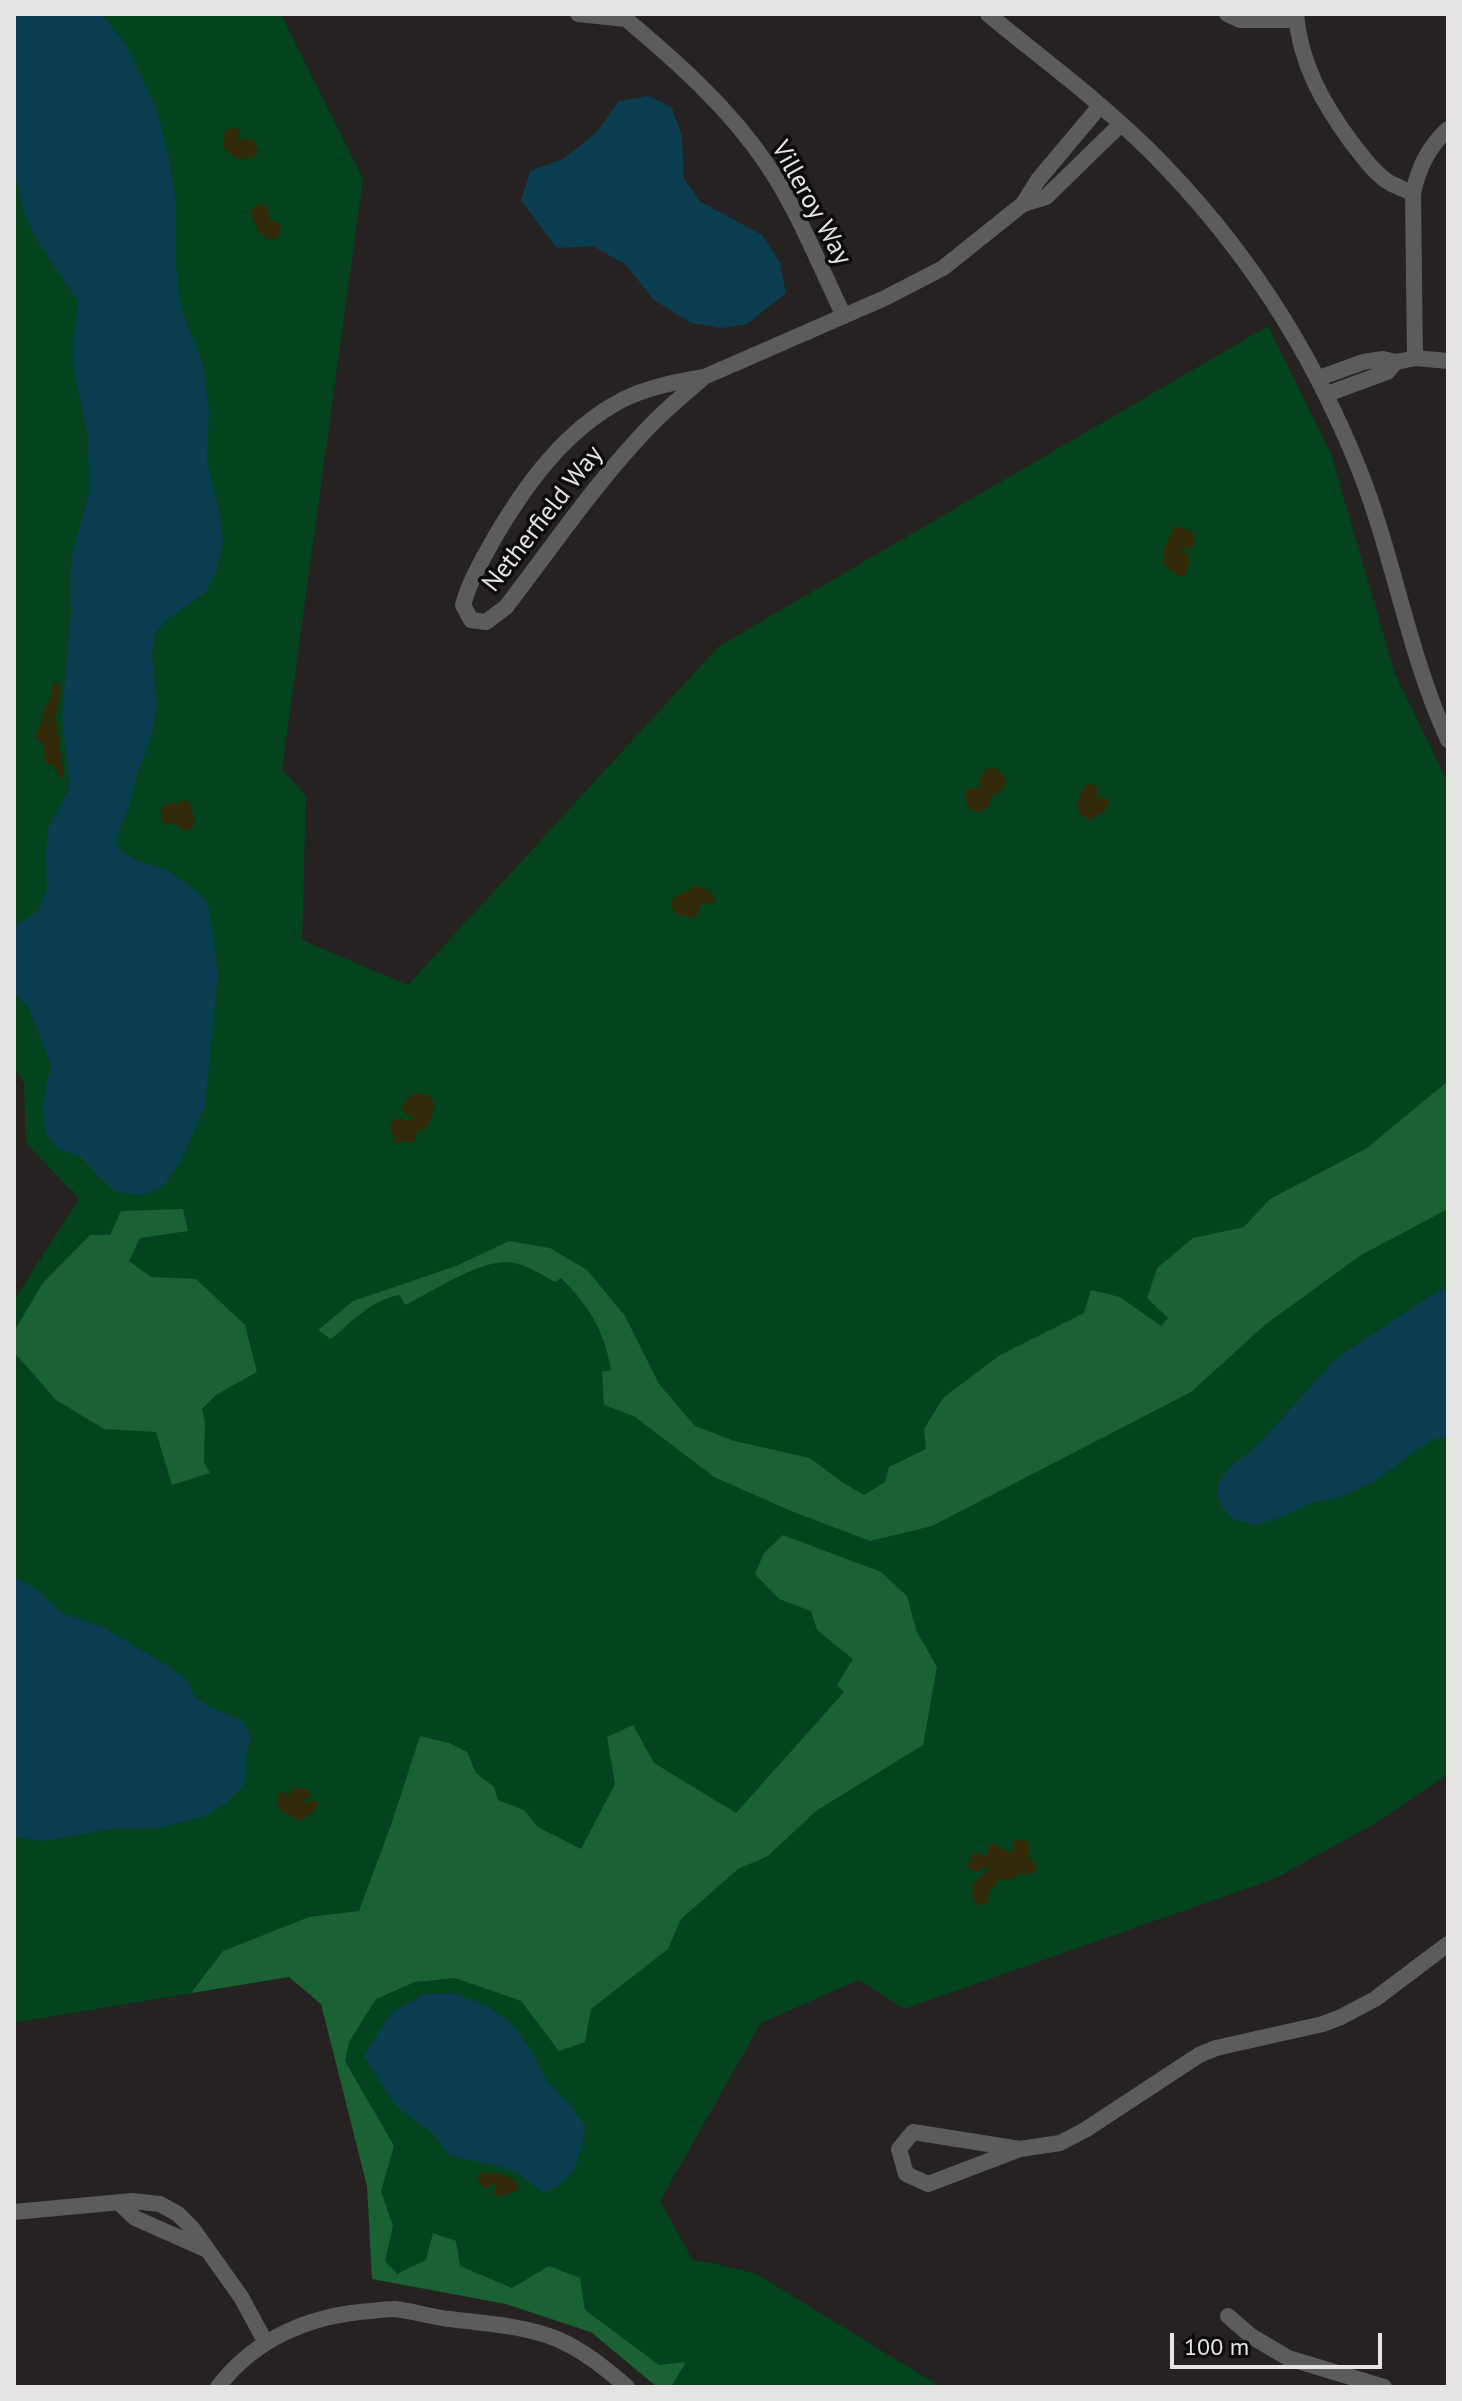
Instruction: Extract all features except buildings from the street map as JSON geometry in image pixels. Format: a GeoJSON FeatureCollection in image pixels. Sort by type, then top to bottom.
{"type":"FeatureCollection","features":[{"type":"Feature","properties":{"kind":"street","name":"Villeroy Way"},"geometry":{"type":"LineString","coordinates":[[578,14],[623,17],[691,76],[728,115],[767,164],[801,225],[844,316]]}},
{"type":"Feature","properties":{"kind":"street"},"geometry":{"type":"LineString","coordinates":[[988,14],[1151,151],[1229,238],[1292,329],[1327,394],[1377,519],[1411,639],[1444,717],[1448,740]]}},
{"type":"Feature","properties":{"kind":"street"},"geometry":{"type":"LineString","coordinates":[[1227,14],[1240,20],[1296,17],[1306,63],[1326,105],[1360,154],[1377,172],[1413,194]]}},
{"type":"Feature","properties":{"kind":"street","name":"Netherfield Way"},"geometry":{"type":"LineString","coordinates":[[704,377],[652,424],[617,463],[506,607],[486,622],[471,620],[463,605],[469,584],[504,521],[543,465],[564,444],[623,400],[654,387],[704,377],[885,298],[943,268],[1023,204],[1038,180],[1100,106]]}},
{"type":"Feature","properties":{"kind":"street","name":"Netherfield Way"},"geometry":{"type":"LineString","coordinates":[[1023,204],[1046,197],[1121,124]]}},
{"type":"Feature","properties":{"kind":"street"},"geometry":{"type":"LineString","coordinates":[[1415,358],[1413,194],[1417,170],[1448,129]]}},
{"type":"Feature","properties":{"kind":"street"},"geometry":{"type":"LineString","coordinates":[[1319,378],[1363,362],[1383,359],[1396,362],[1415,358],[1448,361]]}},
{"type":"Feature","properties":{"kind":"street"},"geometry":{"type":"LineString","coordinates":[[1327,394],[1387,372],[1396,362]]}},
{"type":"Feature","properties":{"kind":"street"},"geometry":{"type":"LineString","coordinates":[[1020,2149],[913,2132],[899,2149],[906,2174],[928,2184],[1020,2149],[1060,2143],[1199,2055],[1341,2017],[1375,1999],[1448,1944]]}},
{"type":"Feature","properties":{"kind":"street"},"geometry":{"type":"LineString","coordinates":[[14,2212],[118,2202],[135,2218],[205,2249],[241,2297],[266,2343]]}},
{"type":"Feature","properties":{"kind":"street"},"geometry":{"type":"LineString","coordinates":[[218,2387],[241,2361],[295,2327],[353,2312],[396,2309],[427,2317],[504,2326],[556,2338],[599,2363],[627,2387]]}},
{"type":"Feature","properties":{"kind":"street"},"geometry":{"type":"LineString","coordinates":[[1228,2316],[1251,2336],[1288,2358],[1384,2387]]}},
{"type":"Feature","properties":{"kind":"green space"},"geometry":{"type":"Polygon","coordinates":[[[14,14],[281,14],[363,179],[282,769],[306,796],[302,940],[408,985],[719,646],[1268,326],[1331,454],[1395,674],[1448,783],[1448,1774],[1376,1823],[1274,1879],[904,2009],[859,1980],[761,2023],[660,2201],[692,2259],[755,2273],[941,2387],[657,2387],[591,2332],[506,2304],[372,2279],[367,2186],[321,2004],[289,1977],[14,2023],[14,1300],[79,1199],[26,1143],[24,1084],[14,1067],[14,14]]]}},
{"type":"Feature","properties":{"kind":"green space"},"geometry":{"type":"Polygon","coordinates":[[[1448,1081],[1448,1209],[1361,1255],[1266,1324],[1191,1392],[932,1526],[870,1541],[714,1477],[634,1416],[604,1405],[602,1372],[611,1370],[600,1331],[588,1309],[561,1278],[555,1282],[517,1263],[492,1264],[466,1273],[405,1305],[400,1295],[380,1301],[331,1339],[318,1330],[353,1301],[456,1266],[509,1241],[550,1248],[587,1270],[625,1316],[659,1384],[695,1426],[734,1441],[810,1458],[864,1495],[885,1482],[889,1467],[926,1449],[924,1429],[943,1398],[1000,1355],[1084,1313],[1091,1290],[1120,1297],[1161,1326],[1168,1318],[1147,1298],[1157,1268],[1193,1238],[1244,1227],[1270,1199],[1367,1148],[1448,1081]]]}},
{"type":"Feature","properties":{"kind":"green space"},"geometry":{"type":"Polygon","coordinates":[[[183,1209],[188,1231],[140,1238],[129,1261],[151,1277],[196,1279],[245,1325],[257,1372],[216,1395],[202,1409],[205,1422],[204,1462],[210,1473],[172,1485],[156,1432],[104,1429],[56,1400],[14,1352],[14,1332],[42,1284],[90,1235],[110,1235],[121,1211],[183,1209]]]}},
{"type":"Feature","properties":{"kind":"green space"},"geometry":{"type":"Polygon","coordinates":[[[783,1535],[881,1572],[907,1596],[916,1630],[937,1667],[923,1745],[816,1811],[768,1856],[738,1869],[681,1919],[668,1949],[591,2009],[585,2042],[559,2051],[521,2001],[455,1978],[415,1982],[376,1999],[349,2042],[345,2061],[394,2146],[381,2191],[393,2226],[385,2261],[397,2274],[426,2260],[433,2233],[456,2241],[460,2266],[512,2288],[549,2266],[580,2278],[585,2310],[659,2365],[686,2362],[671,2387],[657,2387],[591,2332],[506,2304],[372,2279],[367,2186],[321,2004],[289,1977],[191,1993],[223,1951],[309,1917],[359,1911],[420,1736],[449,1743],[467,1752],[476,1773],[494,1787],[498,1800],[524,1810],[538,1827],[581,1849],[615,1784],[607,1737],[633,1725],[654,1763],[736,1813],[844,1692],[837,1685],[853,1659],[817,1630],[811,1611],[779,1599],[755,1574],[764,1553],[783,1535]]]}},
{"type":"Feature","properties":{"kind":"sand"},"geometry":{"type":"Polygon","coordinates":[[[232,127],[238,129],[240,134],[237,140],[252,138],[258,149],[254,157],[237,159],[225,149],[224,136],[232,127]]]}},
{"type":"Feature","properties":{"kind":"sand"},"geometry":{"type":"Polygon","coordinates":[[[260,204],[266,207],[269,221],[276,221],[281,226],[274,240],[261,233],[250,212],[260,204]]]}},
{"type":"Feature","properties":{"kind":"sand"},"geometry":{"type":"Polygon","coordinates":[[[1174,528],[1191,531],[1195,540],[1193,547],[1182,547],[1180,552],[1186,552],[1190,559],[1186,575],[1182,577],[1162,562],[1165,546],[1174,528]]]}},
{"type":"Feature","properties":{"kind":"sand"},"geometry":{"type":"Polygon","coordinates":[[[54,682],[61,689],[53,719],[57,724],[64,779],[60,778],[54,766],[45,762],[43,745],[34,737],[41,725],[54,682]]]}},
{"type":"Feature","properties":{"kind":"sand"},"geometry":{"type":"Polygon","coordinates":[[[989,767],[998,769],[1007,783],[992,797],[985,810],[974,811],[966,803],[968,788],[980,788],[980,778],[989,767]]]}},
{"type":"Feature","properties":{"kind":"sand"},"geometry":{"type":"Polygon","coordinates":[[[1087,784],[1093,784],[1097,787],[1098,796],[1110,801],[1104,813],[1090,821],[1078,810],[1080,794],[1087,784]]]}},
{"type":"Feature","properties":{"kind":"sand"},"geometry":{"type":"Polygon","coordinates":[[[184,800],[189,802],[194,827],[181,830],[177,824],[161,821],[161,808],[184,800]]]}},
{"type":"Feature","properties":{"kind":"sand"},"geometry":{"type":"Polygon","coordinates":[[[696,886],[708,890],[715,901],[710,905],[701,904],[696,918],[677,915],[671,902],[696,886]]]}},
{"type":"Feature","properties":{"kind":"sand"},"geometry":{"type":"Polygon","coordinates":[[[418,1093],[428,1095],[435,1103],[429,1125],[417,1133],[415,1141],[395,1143],[389,1125],[392,1120],[400,1118],[409,1121],[414,1116],[406,1115],[402,1110],[407,1099],[418,1093]]]}},
{"type":"Feature","properties":{"kind":"sand"},"geometry":{"type":"Polygon","coordinates":[[[292,1788],[307,1789],[311,1796],[303,1804],[315,1800],[318,1804],[314,1812],[299,1821],[277,1805],[278,1794],[286,1792],[287,1799],[292,1788]]]}},
{"type":"Feature","properties":{"kind":"sand"},"geometry":{"type":"Polygon","coordinates":[[[1014,1841],[1027,1841],[1029,1845],[1029,1858],[1035,1864],[1035,1871],[1030,1875],[1021,1873],[1010,1880],[999,1880],[988,1893],[987,1903],[979,1906],[973,1899],[972,1886],[990,1867],[977,1872],[969,1869],[967,1864],[974,1853],[988,1856],[989,1845],[993,1844],[1011,1853],[1014,1841]]]}},
{"type":"Feature","properties":{"kind":"sand"},"geometry":{"type":"Polygon","coordinates":[[[482,2172],[502,2174],[515,2180],[519,2187],[517,2191],[500,2197],[495,2195],[495,2184],[486,2188],[479,2184],[478,2177],[482,2172]]]}},
{"type":"Feature","properties":{"kind":"water"},"geometry":{"type":"Polygon","coordinates":[[[14,14],[101,14],[126,45],[155,105],[169,157],[176,203],[176,267],[181,309],[203,365],[209,411],[207,460],[223,541],[216,572],[205,593],[166,620],[154,635],[152,653],[157,706],[151,738],[116,839],[118,849],[138,861],[167,870],[200,894],[209,907],[218,975],[205,1107],[180,1162],[164,1185],[142,1195],[116,1192],[81,1157],[58,1148],[45,1134],[42,1106],[51,1065],[28,1007],[14,993],[14,927],[39,910],[47,889],[48,829],[70,787],[62,717],[71,612],[70,582],[72,555],[90,489],[87,431],[75,377],[73,348],[78,301],[32,230],[14,176],[14,14]]]}},
{"type":"Feature","properties":{"kind":"water"},"geometry":{"type":"Polygon","coordinates":[[[649,96],[672,108],[682,137],[684,179],[701,202],[762,235],[780,263],[786,293],[747,324],[722,328],[691,323],[653,299],[625,264],[593,246],[557,248],[521,201],[530,171],[563,159],[597,132],[619,101],[649,96]]]}},
{"type":"Feature","properties":{"kind":"water"},"geometry":{"type":"Polygon","coordinates":[[[1448,1289],[1448,1436],[1429,1441],[1374,1482],[1338,1498],[1310,1503],[1257,1525],[1233,1519],[1223,1509],[1218,1496],[1218,1484],[1228,1469],[1258,1445],[1337,1358],[1438,1291],[1448,1289]]]}},
{"type":"Feature","properties":{"kind":"water"},"geometry":{"type":"Polygon","coordinates":[[[14,1577],[38,1590],[61,1613],[103,1627],[166,1665],[187,1679],[195,1697],[212,1708],[242,1720],[251,1737],[245,1757],[243,1786],[225,1804],[205,1816],[160,1828],[112,1829],[44,1841],[14,1837],[14,1577]]]}},
{"type":"Feature","properties":{"kind":"water"},"geometry":{"type":"Polygon","coordinates":[[[453,1993],[487,2006],[512,2024],[531,2050],[547,2082],[568,2102],[585,2126],[575,2167],[554,2189],[544,2193],[509,2169],[446,2153],[431,2132],[396,2105],[364,2056],[391,2013],[425,1994],[453,1993]]]}}]}
